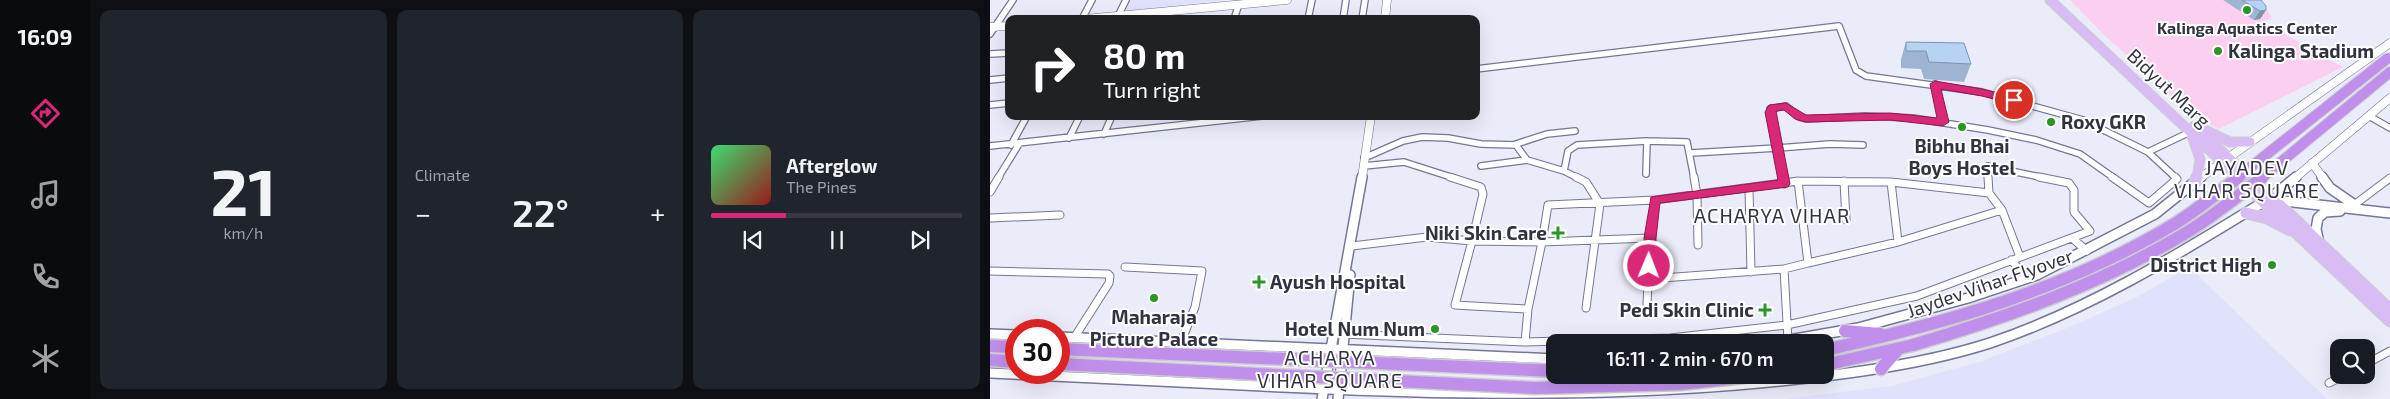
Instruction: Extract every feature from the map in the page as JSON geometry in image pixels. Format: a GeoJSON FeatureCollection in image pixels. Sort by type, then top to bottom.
{"type":"FeatureCollection","features":[{"type":"Feature","properties":{"kind":"highway","name":"Jaydev Vihar Flyover"},"geometry":{"type":"LineString","coordinates":[[1834,348],[1899,334],[1942,322],[2044,288],[2130,249],[2172,225],[2273,151],[2389,57]]}},
{"type":"Feature","properties":{"kind":"highway","name":"Jaydev Vihar Flyover"},"geometry":{"type":"LineString","coordinates":[[1834,363],[1955,334],[2054,299],[2101,277],[2188,231],[2270,170],[2390,72]]}},
{"type":"Feature","properties":{"kind":"highway"},"geometry":{"type":"LineString","coordinates":[[1845,331],[1899,334]]}},
{"type":"Feature","properties":{"kind":"highway"},"geometry":{"type":"LineString","coordinates":[[990,346],[1005,347]]}},
{"type":"Feature","properties":{"kind":"highway"},"geometry":{"type":"LineString","coordinates":[[1070,349],[1546,371]]}},
{"type":"Feature","properties":{"kind":"highway"},"geometry":{"type":"LineString","coordinates":[[1881,369],[1898,349]]}},
{"type":"Feature","properties":{"kind":"highway"},"geometry":{"type":"LineString","coordinates":[[990,360],[1005,361]]}},
{"type":"Feature","properties":{"kind":"highway"},"geometry":{"type":"LineString","coordinates":[[1070,365],[1536,388],[1665,384]]}},
{"type":"Feature","properties":{"kind":"main road","name":"Bidyut Marg"},"geometry":{"type":"LineString","coordinates":[[2050,0],[2190,132],[2270,199]]}},
{"type":"Feature","properties":{"kind":"main road","name":"Bidyut Marg"},"geometry":{"type":"LineString","coordinates":[[2059,0],[2187,120],[2225,160]]}},
{"type":"Feature","properties":{"kind":"main road"},"geometry":{"type":"LineString","coordinates":[[2187,120],[2230,142],[2250,142]]}},
{"type":"Feature","properties":{"kind":"main road"},"geometry":{"type":"LineString","coordinates":[[2190,132],[2201,156],[2200,171],[2195,182]]}},
{"type":"Feature","properties":{"kind":"main road"},"geometry":{"type":"LineString","coordinates":[[2270,199],[2302,236],[2390,321]]}},
{"type":"Feature","properties":{"kind":"main road"},"geometry":{"type":"LineString","coordinates":[[2270,199],[2390,310]]}},
{"type":"Feature","properties":{"kind":"main road"},"geometry":{"type":"LineString","coordinates":[[2246,213],[2267,218],[2302,236]]}},
{"type":"Feature","properties":{"kind":"street"},"geometry":{"type":"LineString","coordinates":[[990,34],[992,27],[1013,0]]}},
{"type":"Feature","properties":{"kind":"street"},"geometry":{"type":"LineString","coordinates":[[1085,15],[1092,0]]}},
{"type":"Feature","properties":{"kind":"street"},"geometry":{"type":"LineString","coordinates":[[1118,15],[1126,0]]}},
{"type":"Feature","properties":{"kind":"street"},"geometry":{"type":"LineString","coordinates":[[1155,15],[1229,3],[1239,4],[1288,0]]}},
{"type":"Feature","properties":{"kind":"street"},"geometry":{"type":"LineString","coordinates":[[1309,15],[1312,0]]}},
{"type":"Feature","properties":{"kind":"street"},"geometry":{"type":"LineString","coordinates":[[1344,15],[1346,0]]}},
{"type":"Feature","properties":{"kind":"street"},"geometry":{"type":"LineString","coordinates":[[1363,15],[1365,0]]}},
{"type":"Feature","properties":{"kind":"street"},"geometry":{"type":"LineString","coordinates":[[1385,15],[1387,0]]}},
{"type":"Feature","properties":{"kind":"street"},"geometry":{"type":"LineString","coordinates":[[1235,15],[1239,4]]}},
{"type":"Feature","properties":{"kind":"street"},"geometry":{"type":"LineString","coordinates":[[992,27],[1005,26]]}},
{"type":"Feature","properties":{"kind":"street"},"geometry":{"type":"LineString","coordinates":[[1480,69],[1839,26],[1856,70],[1861,74],[1877,79],[1935,84],[1982,92],[2083,120],[2148,152],[2177,179],[2149,203],[2073,150],[1988,130],[1943,122],[1890,116],[1806,119],[1799,117],[1783,106],[1773,108],[1770,112],[1784,184]]}},
{"type":"Feature","properties":{"kind":"street"},"geometry":{"type":"LineString","coordinates":[[1828,334],[1968,298],[2027,278],[2087,252],[2155,214],[2225,160],[2390,43]]}},
{"type":"Feature","properties":{"kind":"street"},"geometry":{"type":"LineString","coordinates":[[990,54],[1005,53]]}},
{"type":"Feature","properties":{"kind":"street"},"geometry":{"type":"LineString","coordinates":[[990,80],[1005,78]]}},
{"type":"Feature","properties":{"kind":"street"},"geometry":{"type":"LineString","coordinates":[[1935,84],[1943,122]]}},
{"type":"Feature","properties":{"kind":"street"},"geometry":{"type":"LineString","coordinates":[[990,373],[1304,390],[1323,395],[1361,393],[1475,398],[1653,398],[1752,391],[1881,369],[1994,342],[2071,311],[2171,258],[2270,199],[2390,98]]}},
{"type":"Feature","properties":{"kind":"street"},"geometry":{"type":"LineString","coordinates":[[990,105],[1005,103]]}},
{"type":"Feature","properties":{"kind":"street"},"geometry":{"type":"LineString","coordinates":[[2369,116],[2390,128]]}},
{"type":"Feature","properties":{"kind":"street"},"geometry":{"type":"LineString","coordinates":[[1011,145],[1025,120]]}},
{"type":"Feature","properties":{"kind":"street"},"geometry":{"type":"LineString","coordinates":[[1069,138],[1078,120]]}},
{"type":"Feature","properties":{"kind":"street"},"geometry":{"type":"LineString","coordinates":[[1104,134],[1110,120]]}},
{"type":"Feature","properties":{"kind":"street"},"geometry":{"type":"LineString","coordinates":[[990,146],[1226,120]]}},
{"type":"Feature","properties":{"kind":"street"},"geometry":{"type":"LineString","coordinates":[[1339,395],[1336,350],[1346,269],[1352,246],[1370,120]]}},
{"type":"Feature","properties":{"kind":"street"},"geometry":{"type":"LineString","coordinates":[[1365,154],[1403,141],[1422,137],[1448,138],[1476,144],[1513,145],[1547,134],[1576,131]]}},
{"type":"Feature","properties":{"kind":"street"},"geometry":{"type":"LineString","coordinates":[[2148,152],[2190,132]]}},
{"type":"Feature","properties":{"kind":"street"},"geometry":{"type":"LineString","coordinates":[[1646,174],[1647,141]]}},
{"type":"Feature","properties":{"kind":"street"},"geometry":{"type":"LineString","coordinates":[[1564,171],[1568,151],[1577,145],[1647,141],[1687,142],[1691,153],[1697,195],[1698,245]]}},
{"type":"Feature","properties":{"kind":"street"},"geometry":{"type":"LineString","coordinates":[[991,191],[1019,144]]}},
{"type":"Feature","properties":{"kind":"street"},"geometry":{"type":"LineString","coordinates":[[1691,153],[1830,144],[1863,146]]}},
{"type":"Feature","properties":{"kind":"street"},"geometry":{"type":"LineString","coordinates":[[1513,145],[1520,148],[1527,160]]}},
{"type":"Feature","properties":{"kind":"street"},"geometry":{"type":"LineString","coordinates":[[1365,154],[1404,162],[1481,187],[1483,194],[1455,305],[1528,309]]}},
{"type":"Feature","properties":{"kind":"street"},"geometry":{"type":"LineString","coordinates":[[1481,166],[1527,160],[1564,171],[1586,182],[1600,204],[1586,308]]}},
{"type":"Feature","properties":{"kind":"street"},"geometry":{"type":"LineString","coordinates":[[2312,163],[2330,188],[2357,207]]}},
{"type":"Feature","properties":{"kind":"street"},"geometry":{"type":"LineString","coordinates":[[1988,166],[1989,194],[2002,210],[2020,257]]}},
{"type":"Feature","properties":{"kind":"street"},"geometry":{"type":"LineString","coordinates":[[1343,334],[1524,342],[1670,338],[1787,325],[1917,296],[2090,231],[2074,212],[2073,186],[2065,182],[2011,171]]}},
{"type":"Feature","properties":{"kind":"street"},"geometry":{"type":"LineString","coordinates":[[2357,207],[2390,178]]}},
{"type":"Feature","properties":{"kind":"street"},"geometry":{"type":"LineString","coordinates":[[1798,181],[1808,263]]}},
{"type":"Feature","properties":{"kind":"street"},"geometry":{"type":"LineString","coordinates":[[1524,342],[1528,309],[1548,205],[1655,200],[1798,181],[1891,182],[1989,194]]}},
{"type":"Feature","properties":{"kind":"street"},"geometry":{"type":"LineString","coordinates":[[1844,181],[1846,220]]}},
{"type":"Feature","properties":{"kind":"street"},"geometry":{"type":"LineString","coordinates":[[1891,182],[1898,242]]}},
{"type":"Feature","properties":{"kind":"street"},"geometry":{"type":"LineString","coordinates":[[1749,189],[1750,272]]}},
{"type":"Feature","properties":{"kind":"street"},"geometry":{"type":"LineString","coordinates":[[2270,199],[2357,207],[2390,213]]}},
{"type":"Feature","properties":{"kind":"street"},"geometry":{"type":"LineString","coordinates":[[1647,304],[1650,238],[1655,200]]}},
{"type":"Feature","properties":{"kind":"street"},"geometry":{"type":"LineString","coordinates":[[1649,279],[1784,269],[1898,242],[2002,210]]}},
{"type":"Feature","properties":{"kind":"street"},"geometry":{"type":"LineString","coordinates":[[2319,243],[2314,225],[2316,219],[2321,214],[2331,211],[2390,218]]}},
{"type":"Feature","properties":{"kind":"street"},"geometry":{"type":"LineString","coordinates":[[990,218],[1060,215]]}},
{"type":"Feature","properties":{"kind":"street"},"geometry":{"type":"LineString","coordinates":[[1352,246],[1427,236],[1445,236],[1472,241],[1542,242],[1650,238]]}},
{"type":"Feature","properties":{"kind":"street"},"geometry":{"type":"LineString","coordinates":[[2072,238],[2087,252]]}},
{"type":"Feature","properties":{"kind":"street"},"geometry":{"type":"LineString","coordinates":[[2011,260],[2027,278]]}},
{"type":"Feature","properties":{"kind":"street"},"geometry":{"type":"LineString","coordinates":[[1323,395],[1336,350],[1343,334],[1351,267],[1349,263]]}},
{"type":"Feature","properties":{"kind":"street"},"geometry":{"type":"LineString","coordinates":[[1125,267],[1202,271],[1195,306],[1181,342]]}},
{"type":"Feature","properties":{"kind":"street"},"geometry":{"type":"LineString","coordinates":[[1784,269],[1787,325],[1784,334]]}},
{"type":"Feature","properties":{"kind":"street"},"geometry":{"type":"LineString","coordinates":[[990,271],[1108,274],[1110,276],[1109,283],[1074,338]]}},
{"type":"Feature","properties":{"kind":"street"},"geometry":{"type":"LineString","coordinates":[[990,334],[1005,335]]}},
{"type":"Feature","properties":{"kind":"street"},"geometry":{"type":"LineString","coordinates":[[1070,338],[1546,359]]}},
{"type":"Feature","properties":{"kind":"street"},"geometry":{"type":"LineString","coordinates":[[1513,358],[1516,342]]}},
{"type":"Feature","properties":{"kind":"street"},"geometry":{"type":"LineString","coordinates":[[1304,348],[1306,356],[1304,390]]}},
{"type":"Feature","properties":{"kind":"street"},"geometry":{"type":"LineString","coordinates":[[2375,359],[2390,351]]}},
{"type":"Feature","properties":{"kind":"street"},"geometry":{"type":"LineString","coordinates":[[1361,393],[1375,359],[1389,352]]}},
{"type":"Feature","properties":{"kind":"shaded area"},"geometry":{"type":"Polygon","coordinates":[[[1130,0],[1226,0],[1125,11],[1130,0]]]}},
{"type":"Feature","properties":{"kind":"shaded area","name":"Kalinga Stadium"},"geometry":{"type":"Polygon","coordinates":[[[2070,0],[2261,0],[2272,18],[2263,22],[2343,67],[2219,129],[2193,115],[2105,36],[2070,0]]]}},
{"type":"Feature","properties":{"kind":"shaded area"},"geometry":{"type":"Polygon","coordinates":[[[2189,267],[2327,399],[1783,399],[1892,386],[1979,362],[2070,327],[2137,297],[2189,267]]]}},
{"type":"Feature","properties":{"kind":"building"},"geometry":{"type":"Polygon","coordinates":[[[2242,0],[2261,0],[2266,6],[2266,10],[2260,11],[2242,0]]]}},
{"type":"Feature","properties":{"kind":"building"},"geometry":{"type":"Polygon","coordinates":[[[1906,42],[1964,43],[1971,64],[1929,62],[1926,51],[1906,51],[1906,42]]]}},
{"type":"Feature","properties":{"kind":"place","name":"Kalinga Aquatics Center"},"geometry":{"type":"Point","coordinates":[2247,10]}},
{"type":"Feature","properties":{"kind":"place","name":"Kalinga Stadium"},"geometry":{"type":"Point","coordinates":[2218,51]}},
{"type":"Feature","properties":{"kind":"place","name":"Roxy GKR"},"geometry":{"type":"Point","coordinates":[2051,122]}},
{"type":"Feature","properties":{"kind":"place","name":"Bibhu Bhai Boys Hostel"},"geometry":{"type":"Point","coordinates":[1962,127]}},
{"type":"Feature","properties":{"kind":"place","name":"Niki Skin Care"},"geometry":{"type":"Point","coordinates":[1558,233]}},
{"type":"Feature","properties":{"kind":"place","name":"District High"},"geometry":{"type":"Point","coordinates":[2272,265]}},
{"type":"Feature","properties":{"kind":"place","name":"Ayush Hospital"},"geometry":{"type":"Point","coordinates":[1259,282]}},
{"type":"Feature","properties":{"kind":"place","name":"Maharaja Picture Palace"},"geometry":{"type":"Point","coordinates":[1154,298]}},
{"type":"Feature","properties":{"kind":"place","name":"Pedi Skin Clinic"},"geometry":{"type":"Point","coordinates":[1765,310]}},
{"type":"Feature","properties":{"kind":"place","name":"Hotel Num Num"},"geometry":{"type":"Point","coordinates":[1435,329]}},
{"type":"Feature","properties":{"kind":"district","name":"JAYADEV VIHAR SQUARE"},"geometry":{"type":"Point","coordinates":[2247,180]}},
{"type":"Feature","properties":{"kind":"district","name":"ACHARYA VIHAR"},"geometry":{"type":"Point","coordinates":[1772,216]}},
{"type":"Feature","properties":{"kind":"district","name":"ACHARYA VIHAR SQUARE"},"geometry":{"type":"Point","coordinates":[1330,370]}},
{"type":"Feature","properties":{"kind":"route"},"geometry":{"type":"LineString","coordinates":[[1649,266],[1650,238],[1655,200],[1784,184],[1770,112],[1773,108],[1786,106],[1799,117],[1806,119],[1890,116],[1943,122],[1935,84],[2014,100]]}}]}
